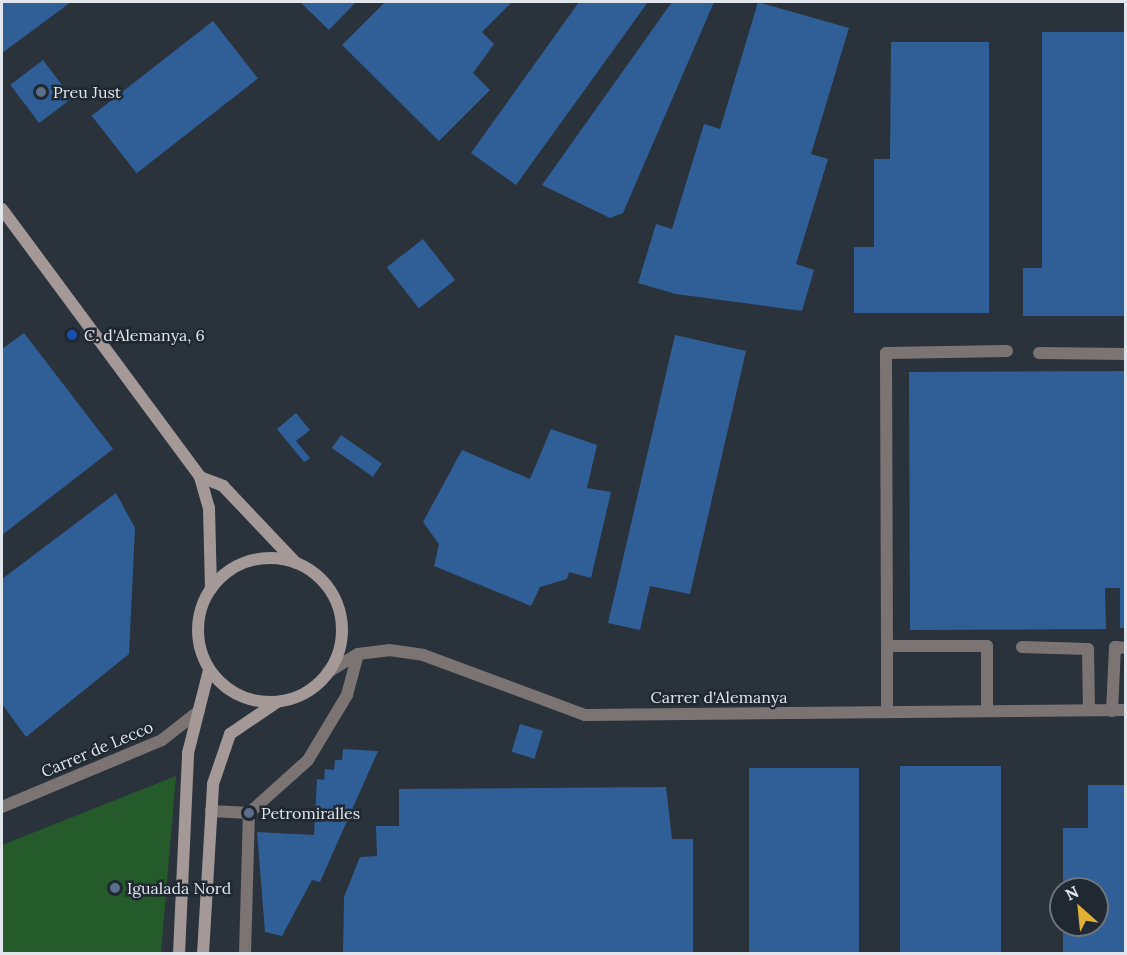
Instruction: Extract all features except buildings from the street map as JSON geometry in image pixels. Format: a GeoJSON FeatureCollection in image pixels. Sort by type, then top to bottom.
{"type":"FeatureCollection","features":[{"type":"Feature","properties":{"kind":"street"},"geometry":{"type":"LineString","coordinates":[[2,209],[200,477],[209,508],[211,590],[198,623],[209,670],[188,753],[179,954]]}},
{"type":"Feature","properties":{"kind":"street"},"geometry":{"type":"LineString","coordinates":[[887,712],[886,353],[1007,351]]}},
{"type":"Feature","properties":{"kind":"street"},"geometry":{"type":"LineString","coordinates":[[1039,353],[1125,354]]}},
{"type":"Feature","properties":{"kind":"street"},"geometry":{"type":"LineString","coordinates":[[200,477],[223,486],[296,563],[324,584],[340,615],[341,639],[328,672],[306,692],[278,701],[230,734],[213,784],[203,954]]}},
{"type":"Feature","properties":{"kind":"street"},"geometry":{"type":"LineString","coordinates":[[211,590],[242,564],[269,558],[296,563]]}},
{"type":"Feature","properties":{"kind":"street"},"geometry":{"type":"LineString","coordinates":[[887,646],[987,646],[987,711]]}},
{"type":"Feature","properties":{"kind":"street"},"geometry":{"type":"LineString","coordinates":[[1022,647],[1088,649],[1089,710]]}},
{"type":"Feature","properties":{"kind":"street"},"geometry":{"type":"LineString","coordinates":[[1112,711],[1115,647],[1125,648]]}},
{"type":"Feature","properties":{"kind":"street","name":"Carrer d'Alemanya"},"geometry":{"type":"LineString","coordinates":[[328,672],[358,654],[389,650],[423,655],[585,715],[1125,710]]}},
{"type":"Feature","properties":{"kind":"street"},"geometry":{"type":"LineString","coordinates":[[211,812],[249,813],[308,760],[347,695],[358,654]]}},
{"type":"Feature","properties":{"kind":"street"},"geometry":{"type":"LineString","coordinates":[[209,670],[232,692],[278,701]]}},
{"type":"Feature","properties":{"kind":"street","name":"Carrer de Lecco"},"geometry":{"type":"LineString","coordinates":[[2,807],[162,740],[199,711]]}},
{"type":"Feature","properties":{"kind":"street"},"geometry":{"type":"LineString","coordinates":[[245,954],[249,813]]}},
{"type":"Feature","properties":{"kind":"green space"},"geometry":{"type":"Polygon","coordinates":[[[176,776],[161,953],[2,953],[2,845],[176,776]]]}},
{"type":"Feature","properties":{"kind":"place","name":"Preu Just"},"geometry":{"type":"Point","coordinates":[41,92]}},
{"type":"Feature","properties":{"kind":"place","name":"C. d'Alemanya, 6"},"geometry":{"type":"Point","coordinates":[72,335]}},
{"type":"Feature","properties":{"kind":"place","name":"Petromiralles"},"geometry":{"type":"Point","coordinates":[249,813]}},
{"type":"Feature","properties":{"kind":"place","name":"Igualada Nord"},"geometry":{"type":"Point","coordinates":[115,888]}}]}
